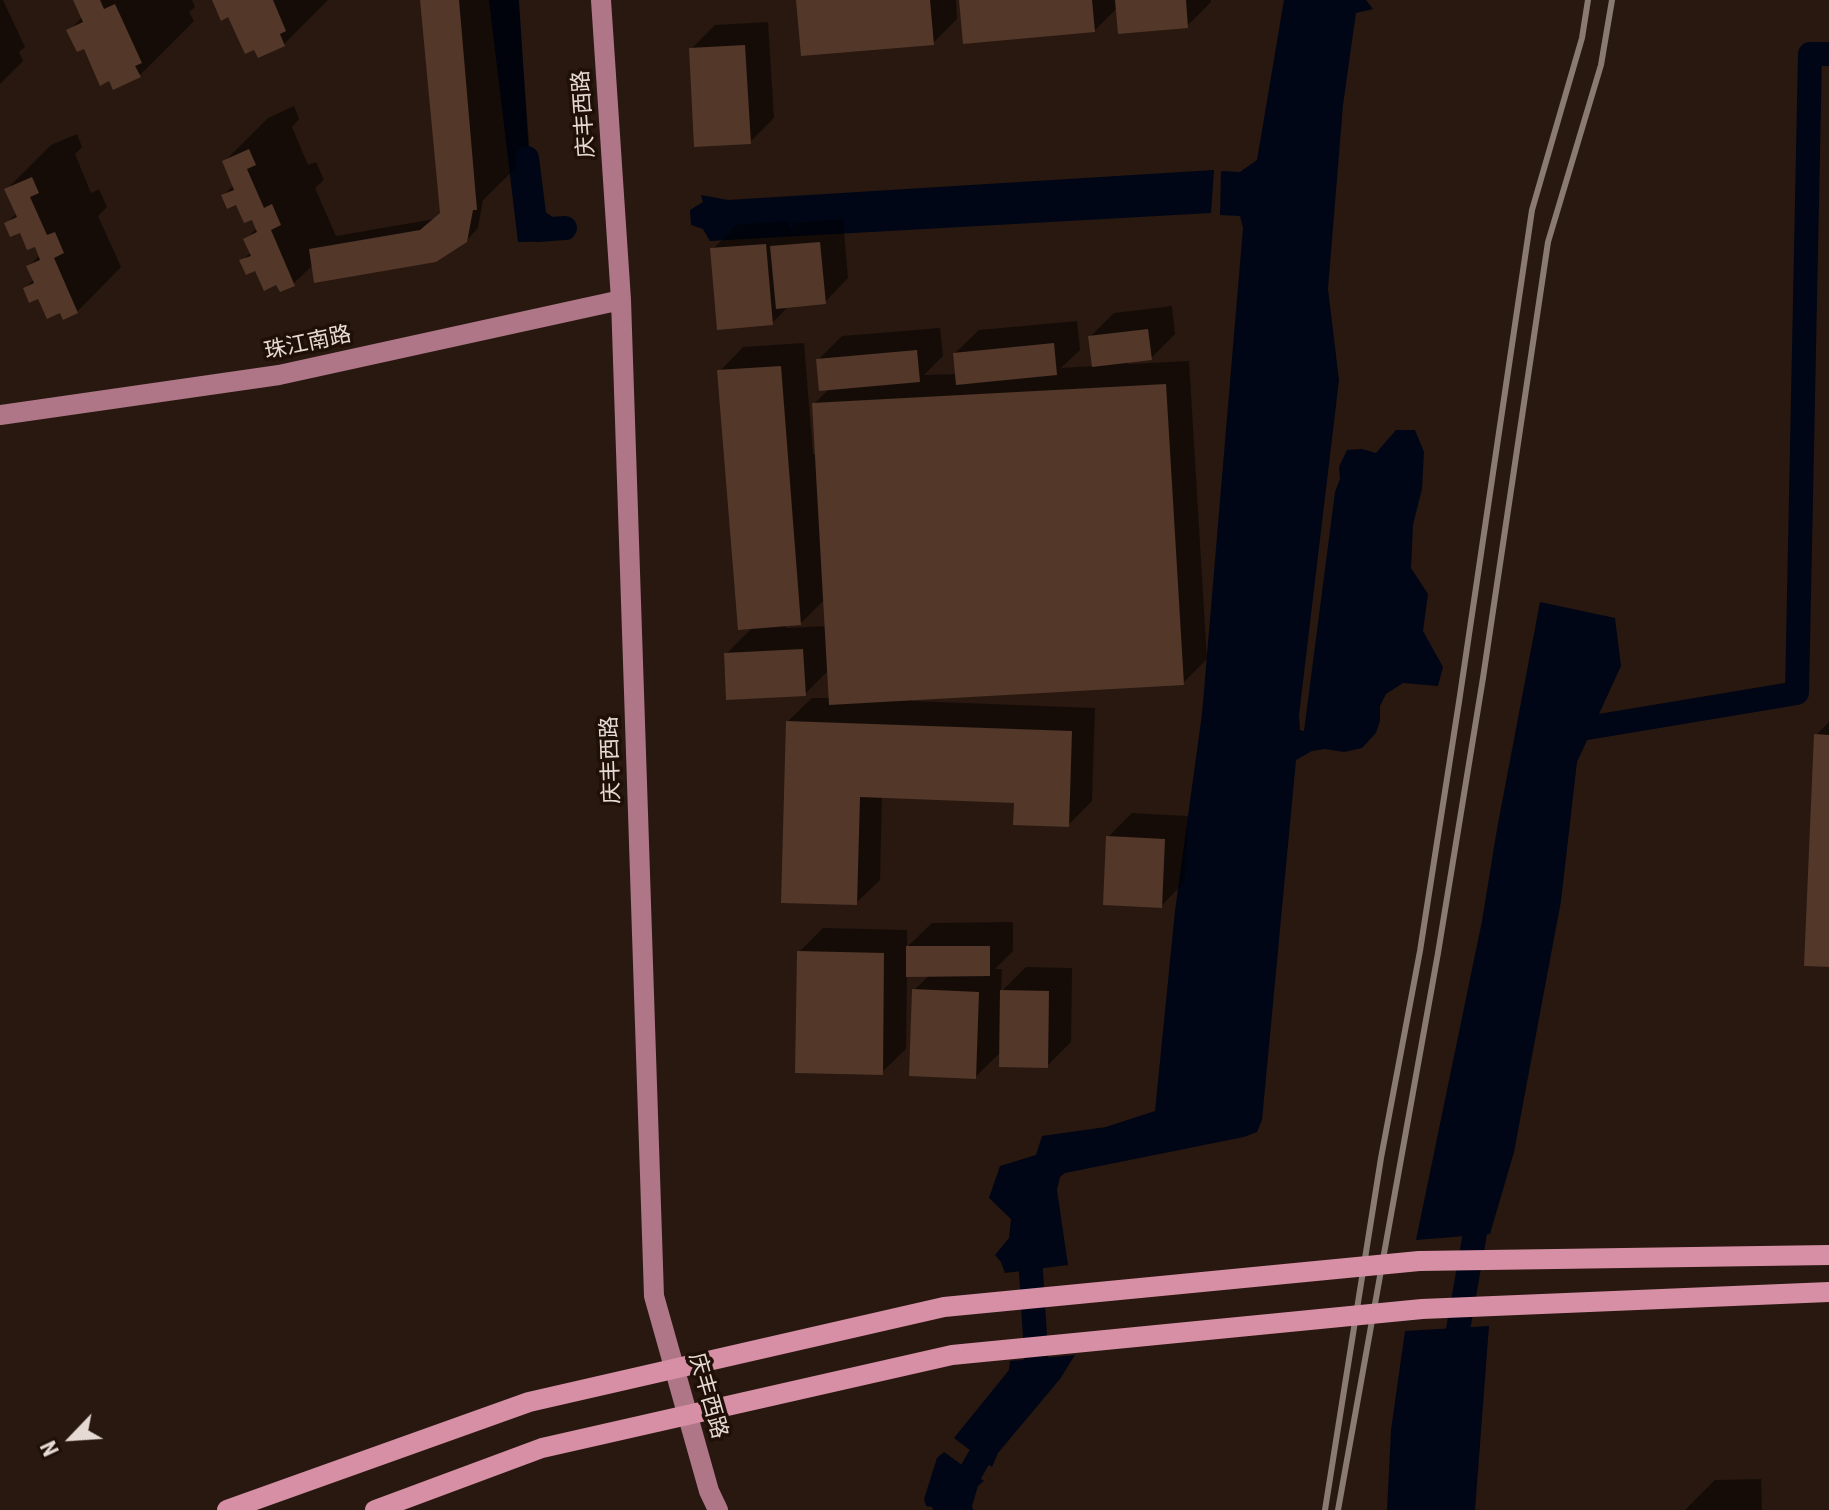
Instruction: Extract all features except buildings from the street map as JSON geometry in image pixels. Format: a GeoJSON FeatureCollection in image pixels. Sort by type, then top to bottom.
{"type":"FeatureCollection","features":[{"type":"Feature","properties":{"kind":"main road"},"geometry":{"type":"LineString","coordinates":[[227,1510],[529,1402],[944,1307],[1419,1261],[1829,1255]]}},
{"type":"Feature","properties":{"kind":"main road"},"geometry":{"type":"LineString","coordinates":[[375,1510],[542,1448],[952,1355],[1422,1309],[1829,1292]]}},
{"type":"Feature","properties":{"kind":"street","name":"庆丰西路"},"geometry":{"type":"LineString","coordinates":[[601,0],[621,300],[654,1296],[709,1491],[718,1510]]}},
{"type":"Feature","properties":{"kind":"street","name":"珠江南路"},"geometry":{"type":"LineString","coordinates":[[0,415],[279,375],[621,300]]}},
{"type":"Feature","properties":{"kind":"shaded area"},"geometry":{"type":"Polygon","coordinates":[[[489,0],[519,0],[532,204],[553,217],[552,241],[518,242],[489,0]]]}},
{"type":"Feature","properties":{"kind":"shaded area"},"geometry":{"type":"Polygon","coordinates":[[[1284,0],[1366,0],[1373,9],[1356,13],[1343,105],[1328,289],[1339,380],[1299,715],[1300,730],[1304,731],[1335,492],[1340,479],[1339,467],[1347,450],[1362,449],[1376,453],[1396,430],[1415,430],[1424,452],[1422,489],[1413,525],[1411,568],[1428,594],[1423,631],[1443,667],[1438,686],[1403,683],[1386,694],[1380,706],[1376,733],[1362,748],[1344,752],[1325,749],[1312,751],[1296,760],[1262,1120],[1257,1132],[1065,1173],[1060,1177],[1057,1190],[1068,1265],[1005,1273],[995,1255],[1009,1238],[1011,1219],[989,1198],[1000,1166],[1036,1155],[1042,1136],[1106,1127],[1155,1111],[1175,911],[1202,714],[1243,228],[1240,216],[1220,215],[1221,171],[1240,172],[1257,160],[1284,0]]]}},
{"type":"Feature","properties":{"kind":"shaded area"},"geometry":{"type":"Polygon","coordinates":[[[1214,170],[1211,213],[710,241],[703,229],[691,225],[690,210],[703,202],[701,195],[728,200],[1214,170]]]}},
{"type":"Feature","properties":{"kind":"shaded area"},"geometry":{"type":"Polygon","coordinates":[[[1540,602],[1615,618],[1621,666],[1577,762],[1561,901],[1514,1152],[1490,1234],[1416,1240],[1482,921],[1540,602]]]}},
{"type":"Feature","properties":{"kind":"shaded area"},"geometry":{"type":"Polygon","coordinates":[[[1489,1326],[1475,1510],[1387,1510],[1391,1430],[1405,1331],[1489,1326]]]}},
{"type":"Feature","properties":{"kind":"shaded area"},"geometry":{"type":"Polygon","coordinates":[[[1075,1355],[1060,1379],[998,1453],[992,1467],[954,1438],[1009,1370],[1010,1361],[1075,1355]]]}},
{"type":"Feature","properties":{"kind":"shaded area"},"geometry":{"type":"Polygon","coordinates":[[[944,1452],[984,1481],[978,1486],[973,1510],[933,1510],[926,1506],[924,1499],[937,1458],[944,1452]]]}},
{"type":"Feature","properties":{"kind":"waterway"},"geometry":{"type":"LineString","coordinates":[[1563,732],[1797,693],[1810,54],[1829,54]]}},
{"type":"Feature","properties":{"kind":"waterway"},"geometry":{"type":"LineString","coordinates":[[527,158],[536,230],[565,228]]}},
{"type":"Feature","properties":{"kind":"waterway"},"geometry":{"type":"LineString","coordinates":[[1453,1358],[1480,1205]]}},
{"type":"Feature","properties":{"kind":"waterway"},"geometry":{"type":"LineString","coordinates":[[1029,1239],[1037,1370]]}},
{"type":"Feature","properties":{"kind":"waterway"},"geometry":{"type":"LineString","coordinates":[[949,1510],[995,1430]]}},
{"type":"Feature","properties":{"kind":"railway"},"geometry":{"type":"LineString","coordinates":[[1325,1510],[1381,1158],[1420,951],[1532,210],[1582,38],[1588,0]]}},
{"type":"Feature","properties":{"kind":"railway"},"geometry":{"type":"LineString","coordinates":[[1338,1510],[1438,953],[1483,678],[1548,242],[1601,65],[1612,0]]}}]}
